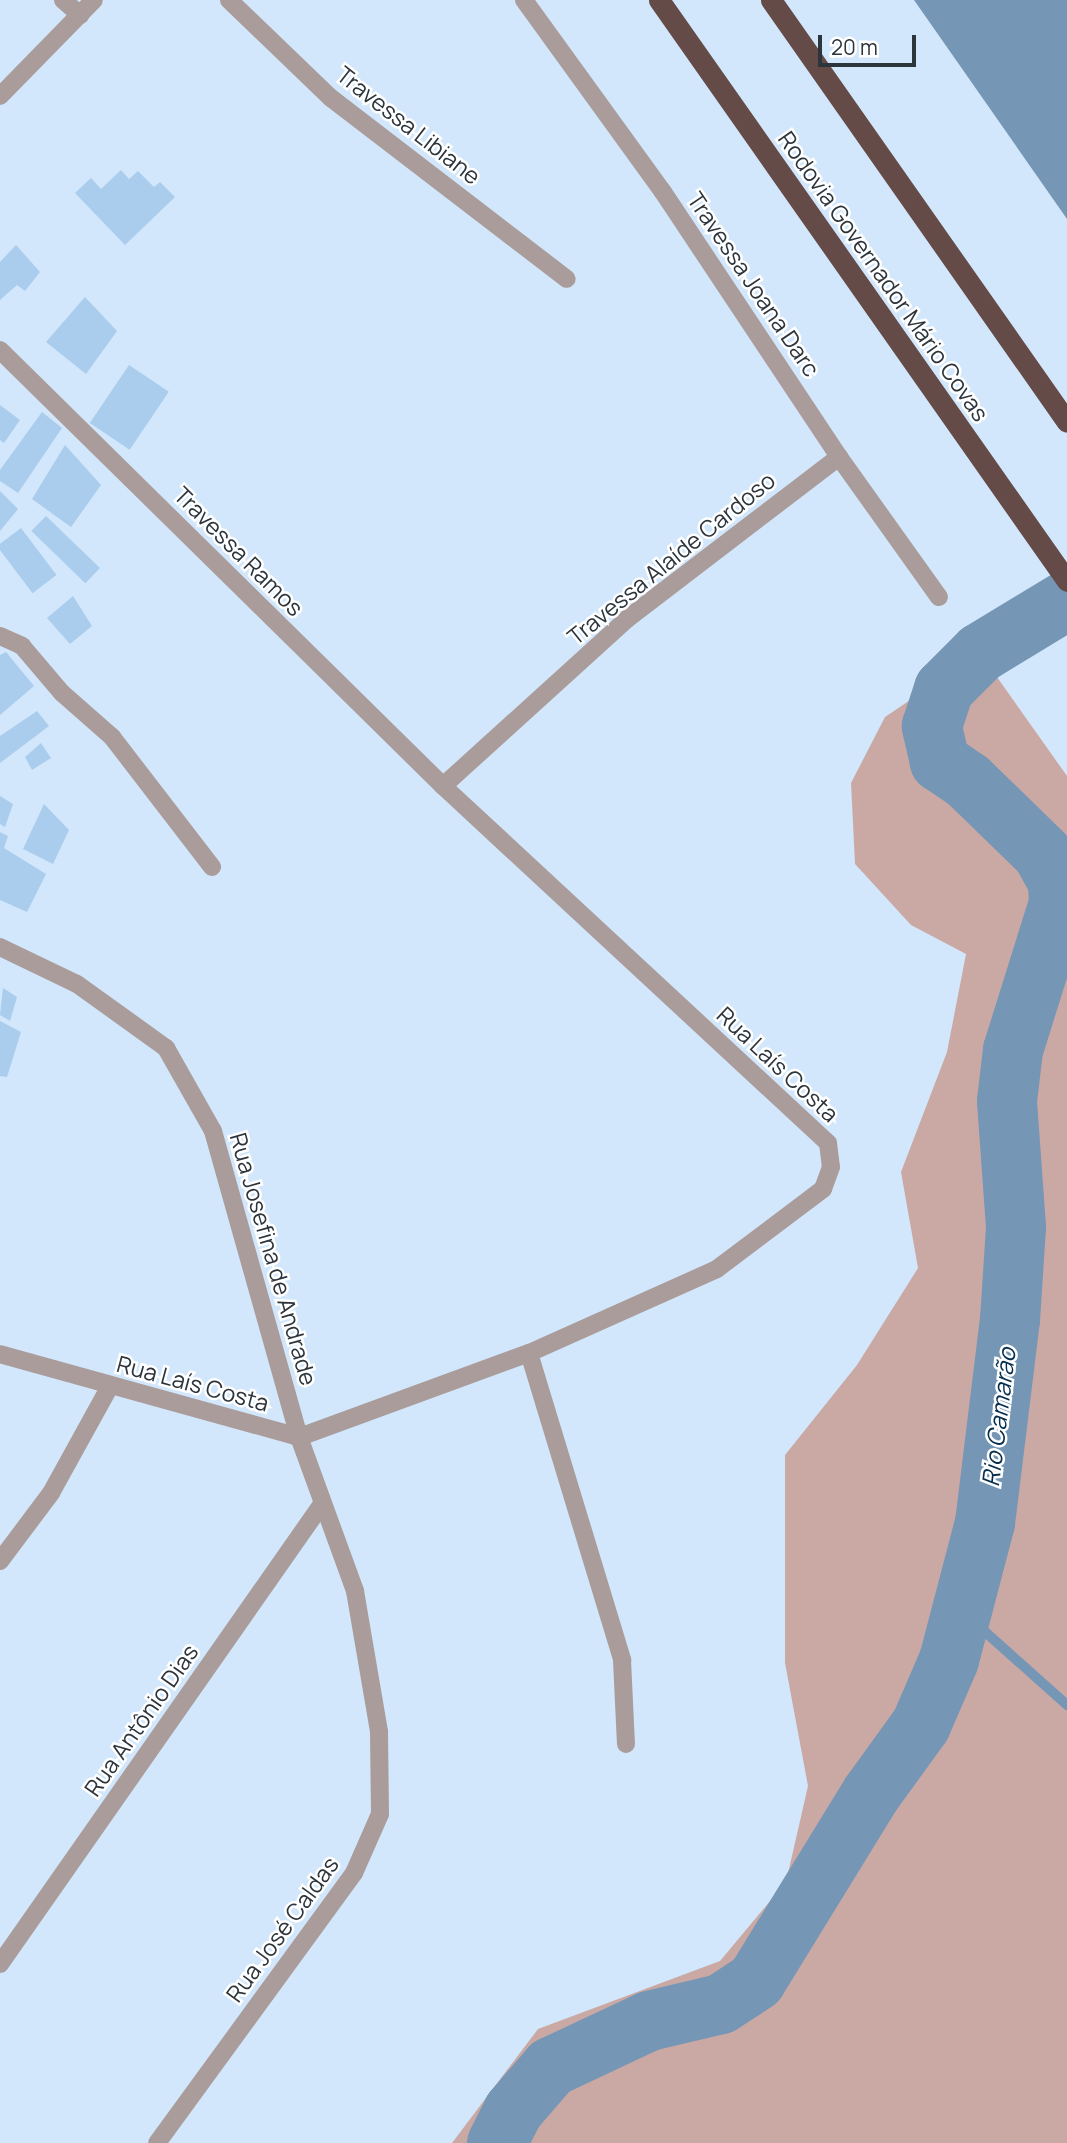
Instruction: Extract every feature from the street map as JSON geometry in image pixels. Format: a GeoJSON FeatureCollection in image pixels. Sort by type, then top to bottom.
{"type":"FeatureCollection","features":[{"type":"Feature","properties":{"kind":"highway","name":"Rodovia Governador Mário Covas"},"geometry":{"type":"LineString","coordinates":[[659,0],[1067,581]]}},
{"type":"Feature","properties":{"kind":"highway"},"geometry":{"type":"LineString","coordinates":[[771,0],[1067,422]]}},
{"type":"Feature","properties":{"kind":"street"},"geometry":{"type":"LineString","coordinates":[[63,0],[80,15]]}},
{"type":"Feature","properties":{"kind":"street"},"geometry":{"type":"LineString","coordinates":[[0,96],[94,0]]}},
{"type":"Feature","properties":{"kind":"street","name":"Travessa Libiane"},"geometry":{"type":"LineString","coordinates":[[229,0],[331,98],[567,279]]}},
{"type":"Feature","properties":{"kind":"street","name":"Travessa Joana Darc"},"geometry":{"type":"LineString","coordinates":[[524,0],[663,192],[839,457],[939,597]]}},
{"type":"Feature","properties":{"kind":"street","name":"Travessa Ramos"},"geometry":{"type":"LineString","coordinates":[[0,351],[443,786]]}},
{"type":"Feature","properties":{"kind":"street","name":"Travessa Alaíde Cardoso"},"geometry":{"type":"LineString","coordinates":[[443,786],[627,618],[839,457]]}},
{"type":"Feature","properties":{"kind":"street"},"geometry":{"type":"LineString","coordinates":[[0,636],[22,646],[62,693],[112,737],[212,867]]}},
{"type":"Feature","properties":{"kind":"street","name":"Rua Laís Costa"},"geometry":{"type":"LineString","coordinates":[[0,1354],[299,1437],[529,1353],[717,1269],[823,1189],[831,1167],[828,1143],[443,786]]}},
{"type":"Feature","properties":{"kind":"street","name":"Rua Josefina de Andrade"},"geometry":{"type":"LineString","coordinates":[[0,947],[78,984],[166,1048],[213,1131],[299,1437]]}},
{"type":"Feature","properties":{"kind":"street"},"geometry":{"type":"LineString","coordinates":[[529,1353],[622,1660],[626,1744]]}},
{"type":"Feature","properties":{"kind":"street"},"geometry":{"type":"LineString","coordinates":[[0,1561],[51,1493],[110,1386]]}},
{"type":"Feature","properties":{"kind":"street","name":"Rua José Caldas"},"geometry":{"type":"LineString","coordinates":[[157,2143],[354,1873],[380,1814],[379,1732],[355,1591],[299,1437]]}},
{"type":"Feature","properties":{"kind":"street","name":"Rua Antônio Dias"},"geometry":{"type":"LineString","coordinates":[[0,1964],[322,1504]]}},
{"type":"Feature","properties":{"kind":"shaded area"},"geometry":{"type":"Polygon","coordinates":[[[980,653],[1067,776],[1067,2143],[452,2143],[538,2029],[720,1961],[786,1882],[808,1786],[785,1663],[785,1455],[857,1365],[918,1268],[901,1172],[947,1052],[966,954],[911,925],[855,864],[851,783],[885,717],[980,653]]]}},
{"type":"Feature","properties":{"kind":"water"},"geometry":{"type":"Polygon","coordinates":[[[914,0],[1067,0],[1067,219],[914,0]]]}},
{"type":"Feature","properties":{"kind":"building"},"geometry":{"type":"Polygon","coordinates":[[[121,170],[129,179],[138,171],[154,187],[160,182],[175,197],[125,245],[75,193],[91,178],[101,189],[121,170]]]}},
{"type":"Feature","properties":{"kind":"building"},"geometry":{"type":"Polygon","coordinates":[[[16,245],[40,272],[25,291],[17,285],[0,300],[0,262],[16,245]]]}},
{"type":"Feature","properties":{"kind":"building"},"geometry":{"type":"Polygon","coordinates":[[[85,297],[117,331],[86,374],[46,342],[85,297]]]}},
{"type":"Feature","properties":{"kind":"building"},"geometry":{"type":"Polygon","coordinates":[[[129,365],[169,392],[130,450],[90,423],[129,365]]]}},
{"type":"Feature","properties":{"kind":"building"},"geometry":{"type":"Polygon","coordinates":[[[0,405],[20,420],[4,443],[0,440],[0,405]]]}},
{"type":"Feature","properties":{"kind":"building"},"geometry":{"type":"Polygon","coordinates":[[[42,412],[62,428],[18,493],[0,481],[0,470],[42,412]]]}},
{"type":"Feature","properties":{"kind":"building"},"geometry":{"type":"Polygon","coordinates":[[[65,445],[101,485],[71,527],[32,499],[65,445]]]}},
{"type":"Feature","properties":{"kind":"building"},"geometry":{"type":"Polygon","coordinates":[[[0,491],[18,509],[0,531],[0,491]]]}},
{"type":"Feature","properties":{"kind":"building"},"geometry":{"type":"Polygon","coordinates":[[[46,516],[100,568],[85,583],[31,531],[46,516]]]}},
{"type":"Feature","properties":{"kind":"building"},"geometry":{"type":"Polygon","coordinates":[[[21,528],[57,575],[33,593],[0,550],[0,544],[21,528]]]}},
{"type":"Feature","properties":{"kind":"building"},"geometry":{"type":"Polygon","coordinates":[[[73,596],[92,626],[70,644],[47,618],[73,596]]]}},
{"type":"Feature","properties":{"kind":"building"},"geometry":{"type":"Polygon","coordinates":[[[6,652],[34,686],[0,715],[0,655],[6,652]]]}},
{"type":"Feature","properties":{"kind":"building"},"geometry":{"type":"Polygon","coordinates":[[[37,711],[49,726],[0,763],[0,736],[37,711]]]}},
{"type":"Feature","properties":{"kind":"building"},"geometry":{"type":"Polygon","coordinates":[[[41,743],[51,758],[32,770],[25,757],[41,743]]]}},
{"type":"Feature","properties":{"kind":"building"},"geometry":{"type":"Polygon","coordinates":[[[0,796],[13,804],[5,827],[0,824],[0,796]]]}},
{"type":"Feature","properties":{"kind":"building"},"geometry":{"type":"Polygon","coordinates":[[[44,804],[69,830],[53,864],[23,849],[44,804]]]}},
{"type":"Feature","properties":{"kind":"building"},"geometry":{"type":"Polygon","coordinates":[[[0,832],[8,836],[4,848],[46,874],[27,912],[0,900],[0,832]]]}},
{"type":"Feature","properties":{"kind":"building"},"geometry":{"type":"Polygon","coordinates":[[[3,988],[17,997],[10,1021],[0,1015],[3,988]]]}},
{"type":"Feature","properties":{"kind":"building"},"geometry":{"type":"Polygon","coordinates":[[[0,1021],[21,1032],[7,1077],[0,1076],[0,1021]]]}},
{"type":"Feature","properties":{"kind":"waterway","name":"Rio Camarão"},"geometry":{"type":"LineString","coordinates":[[497,2143],[513,2111],[551,2067],[649,2021],[721,2004],[756,1981],[871,1794],[921,1725],[949,1660],[985,1523],[1010,1320],[1016,1227],[1007,1101],[1013,1050],[1059,903],[1058,882],[1042,853],[968,781],[940,762],[932,726],[944,689],[980,653],[1067,600]]}},
{"type":"Feature","properties":{"kind":"waterway"},"geometry":{"type":"LineString","coordinates":[[963,1612],[1067,1705]]}}]}
